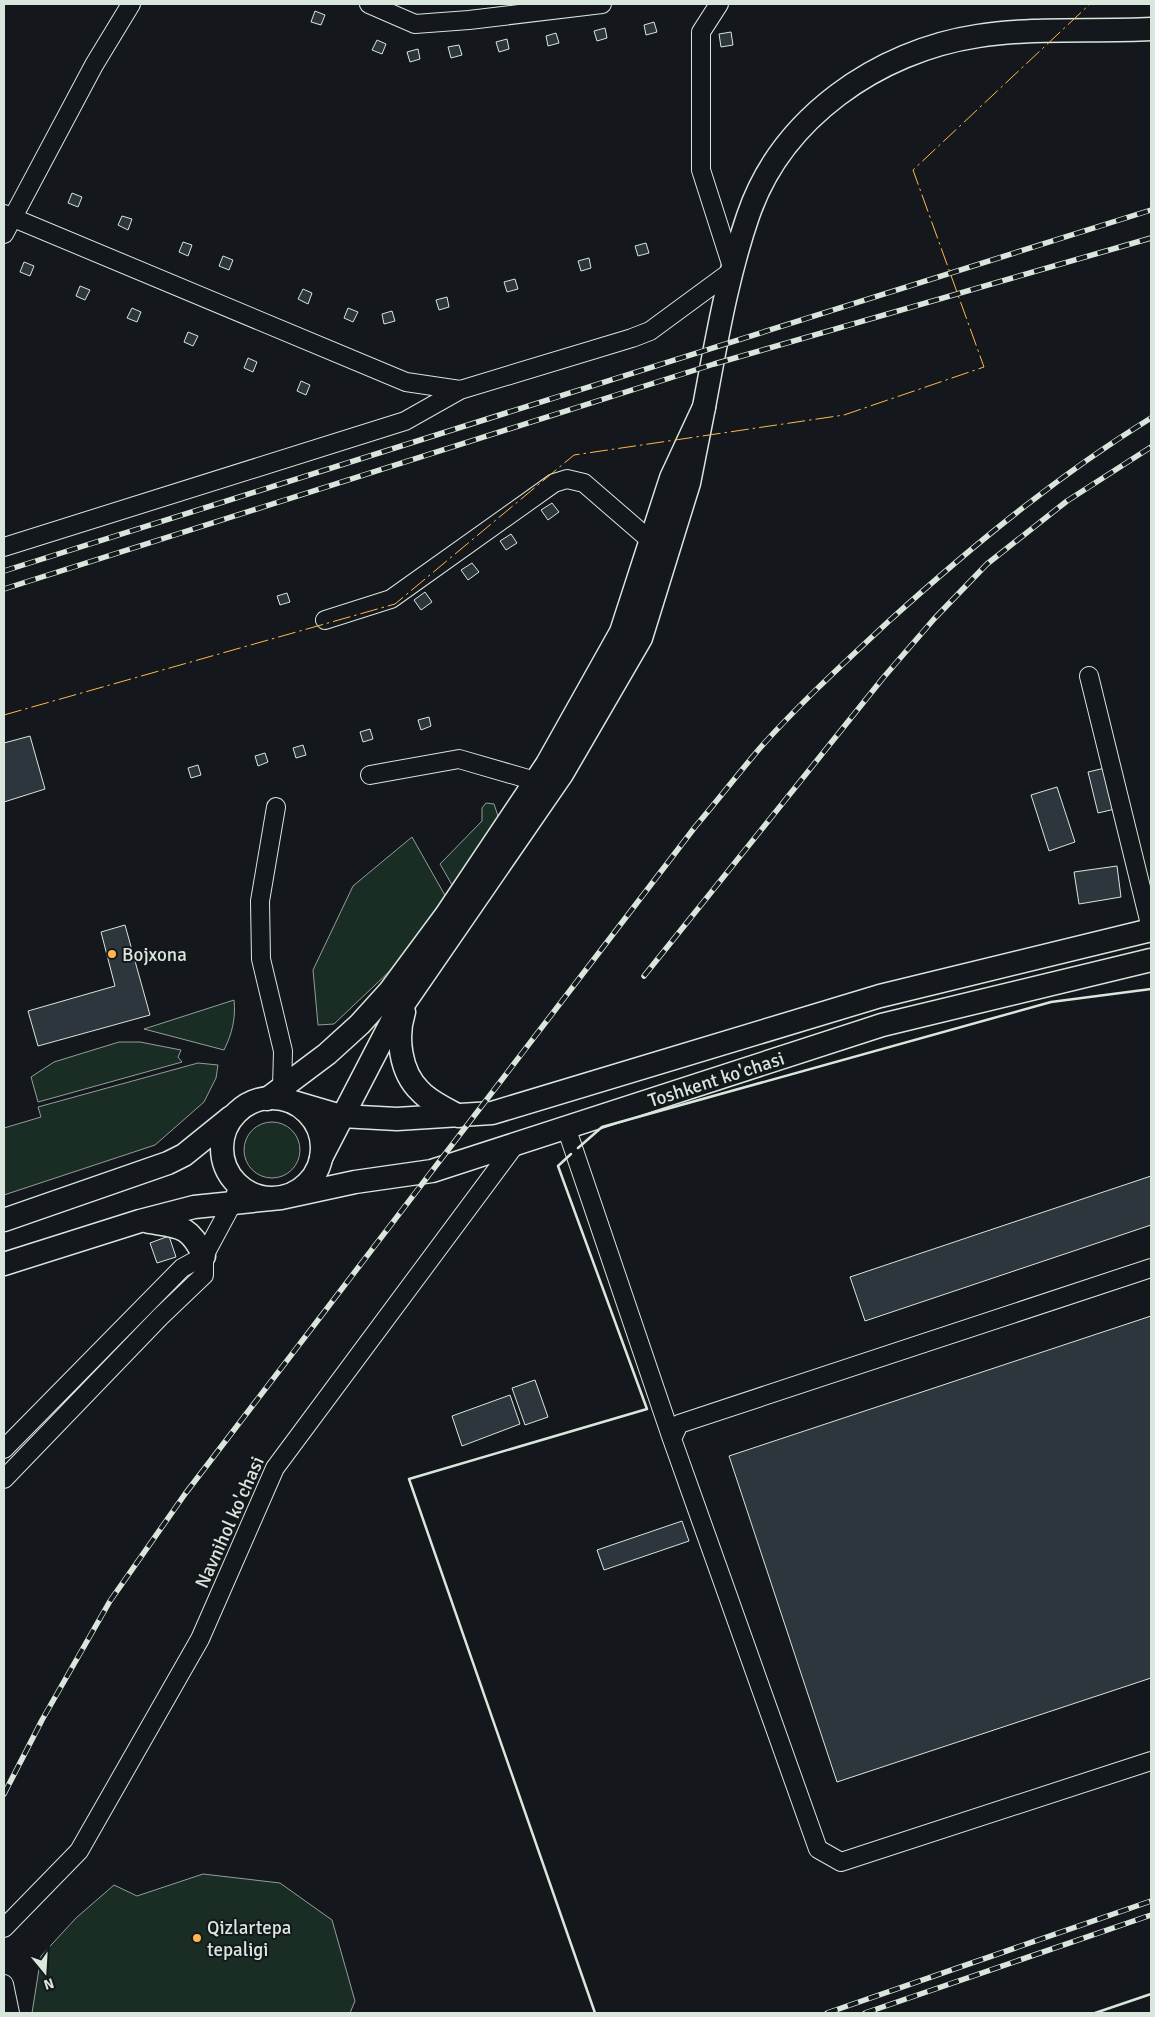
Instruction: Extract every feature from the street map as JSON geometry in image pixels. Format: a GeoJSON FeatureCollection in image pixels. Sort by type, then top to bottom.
{"type":"FeatureCollection","features":[{"type":"Feature","properties":{"kind":"main road"},"geometry":{"type":"LineString","coordinates":[[4,1264],[140,1221],[235,1195],[251,1194],[266,1198],[281,1198],[303,1188],[318,1169],[321,1158],[341,1116],[392,1020],[542,787],[641,638],[689,484],[733,270],[748,214],[778,156],[821,108],[862,78],[933,47],[977,36],[1005,32],[1151,29]]}},
{"type":"Feature","properties":{"kind":"main road"},"geometry":{"type":"LineString","coordinates":[[4,1220],[168,1163],[184,1155],[245,1106],[280,1096],[360,1024],[389,992],[542,787],[621,632],[671,478],[704,407]]}},
{"type":"Feature","properties":{"kind":"main road","name":"Toshkent ko'chasi"},"geometry":{"type":"LineString","coordinates":[[280,1096],[341,1116],[396,1119],[459,1116],[492,1112],[880,996],[1151,929]]}},
{"type":"Feature","properties":{"kind":"main road","name":"Toshkent ko'chasi"},"geometry":{"type":"LineString","coordinates":[[281,1198],[355,1182],[432,1171],[882,1025],[1151,960]]}},
{"type":"Feature","properties":{"kind":"main road"},"geometry":{"type":"LineString","coordinates":[[410,994],[401,1022],[399,1042],[408,1072],[414,1085],[421,1093],[459,1116]]}},
{"type":"Feature","properties":{"kind":"main road"},"geometry":{"type":"LineString","coordinates":[[280,1096],[302,1108],[312,1118],[319,1130],[322,1144],[321,1158]]}},
{"type":"Feature","properties":{"kind":"main road"},"geometry":{"type":"LineString","coordinates":[[235,1195],[223,1158],[224,1134],[236,1114]]}},
{"type":"Feature","properties":{"kind":"main road"},"geometry":{"type":"LineString","coordinates":[[140,1221],[183,1228],[195,1239],[204,1256]]}},
{"type":"Feature","properties":{"kind":"street"},"geometry":{"type":"LineString","coordinates":[[4,234],[8,216],[94,65],[132,4]]}},
{"type":"Feature","properties":{"kind":"street"},"geometry":{"type":"LineString","coordinates":[[369,4],[415,24],[469,20],[602,4]]}},
{"type":"Feature","properties":{"kind":"street"},"geometry":{"type":"LineString","coordinates":[[4,547],[405,421],[460,390],[632,338],[650,331],[733,270],[701,170],[701,32],[719,4]]}},
{"type":"Feature","properties":{"kind":"street"},"geometry":{"type":"LineString","coordinates":[[8,216],[406,382],[460,390]]}},
{"type":"Feature","properties":{"kind":"street"},"geometry":{"type":"LineString","coordinates":[[325,620],[391,599],[554,483],[567,479],[584,484],[651,541]]}},
{"type":"Feature","properties":{"kind":"street"},"geometry":{"type":"LineString","coordinates":[[1089,676],[1151,929]]}},
{"type":"Feature","properties":{"kind":"street"},"geometry":{"type":"LineString","coordinates":[[370,775],[459,759],[542,787]]}},
{"type":"Feature","properties":{"kind":"street"},"geometry":{"type":"LineString","coordinates":[[276,807],[260,901],[261,959],[283,1051],[280,1096]]}},
{"type":"Feature","properties":{"kind":"street"},"geometry":{"type":"LineString","coordinates":[[566,1127],[672,1439],[818,1850],[841,1862],[1151,1761]]}},
{"type":"Feature","properties":{"kind":"street","name":"Navnihol ko'chasi"},"geometry":{"type":"LineString","coordinates":[[4,1928],[79,1851],[200,1639],[275,1468],[515,1145]]}},
{"type":"Feature","properties":{"kind":"street"},"geometry":{"type":"LineString","coordinates":[[4,1479],[204,1275],[204,1256],[235,1195]]}},
{"type":"Feature","properties":{"kind":"street"},"geometry":{"type":"LineString","coordinates":[[4,1448],[182,1268],[204,1256]]}},
{"type":"Feature","properties":{"kind":"street"},"geometry":{"type":"LineString","coordinates":[[672,1439],[679,1424],[1151,1268]]}},
{"type":"Feature","properties":{"kind":"street"},"geometry":{"type":"LineString","coordinates":[[4,1984],[10,2013]]}},
{"type":"Feature","properties":{"kind":"green space"},"geometry":{"type":"Polygon","coordinates":[[[486,803],[494,804],[499,819],[455,890],[440,864],[482,821],[482,808],[486,803]]]}},
{"type":"Feature","properties":{"kind":"green space"},"geometry":{"type":"Polygon","coordinates":[[[412,837],[447,899],[393,968],[334,1024],[318,1025],[313,970],[353,886],[412,837]]]}},
{"type":"Feature","properties":{"kind":"green space"},"geometry":{"type":"Polygon","coordinates":[[[234,1000],[233,1026],[224,1050],[144,1029],[234,1000]]]}},
{"type":"Feature","properties":{"kind":"green space"},"geometry":{"type":"Polygon","coordinates":[[[119,1042],[140,1042],[181,1050],[178,1057],[182,1062],[38,1102],[31,1077],[54,1062],[119,1042]]]}},
{"type":"Feature","properties":{"kind":"green space"},"geometry":{"type":"Polygon","coordinates":[[[198,1063],[218,1065],[216,1078],[204,1102],[155,1145],[4,1195],[4,1128],[41,1117],[38,1107],[198,1063]]]}},
{"type":"Feature","properties":{"kind":"green space"},"geometry":{"type":"Polygon","coordinates":[[[266,1122],[278,1122],[288,1126],[296,1134],[300,1150],[296,1166],[288,1174],[278,1178],[266,1178],[256,1174],[248,1166],[244,1156],[244,1144],[248,1134],[256,1126],[266,1122]]]}},
{"type":"Feature","properties":{"kind":"green space","name":"Qizlartepa tepaligi"},"geometry":{"type":"Polygon","coordinates":[[[203,1874],[280,1883],[332,1920],[355,2001],[350,2013],[32,2013],[41,1956],[76,1918],[114,1885],[137,1896],[203,1874]]]}},
{"type":"Feature","properties":{"kind":"building"},"geometry":{"type":"Polygon","coordinates":[[[315,11],[325,15],[321,25],[311,22],[315,11]]]}},
{"type":"Feature","properties":{"kind":"building"},"geometry":{"type":"Polygon","coordinates":[[[654,22],[657,32],[646,35],[644,25],[654,22]]]}},
{"type":"Feature","properties":{"kind":"building"},"geometry":{"type":"Polygon","coordinates":[[[605,28],[607,38],[597,41],[594,31],[605,28]]]}},
{"type":"Feature","properties":{"kind":"building"},"geometry":{"type":"Polygon","coordinates":[[[731,32],[733,45],[721,47],[719,34],[731,32]]]}},
{"type":"Feature","properties":{"kind":"building"},"geometry":{"type":"Polygon","coordinates":[[[556,33],[559,43],[548,46],[546,36],[556,33]]]}},
{"type":"Feature","properties":{"kind":"building"},"geometry":{"type":"Polygon","coordinates":[[[507,39],[509,49],[499,52],[496,42],[507,39]]]}},
{"type":"Feature","properties":{"kind":"building"},"geometry":{"type":"Polygon","coordinates":[[[377,40],[386,44],[382,54],[372,50],[377,40]]]}},
{"type":"Feature","properties":{"kind":"building"},"geometry":{"type":"Polygon","coordinates":[[[459,45],[462,55],[451,58],[448,47],[459,45]]]}},
{"type":"Feature","properties":{"kind":"building"},"geometry":{"type":"Polygon","coordinates":[[[418,49],[420,59],[410,62],[407,52],[418,49]]]}},
{"type":"Feature","properties":{"kind":"building"},"geometry":{"type":"Polygon","coordinates":[[[72,193],[82,197],[78,207],[68,203],[72,193]]]}},
{"type":"Feature","properties":{"kind":"building"},"geometry":{"type":"Polygon","coordinates":[[[122,216],[132,219],[128,230],[118,225],[122,216]]]}},
{"type":"Feature","properties":{"kind":"building"},"geometry":{"type":"Polygon","coordinates":[[[183,242],[192,245],[188,256],[179,252],[183,242]]]}},
{"type":"Feature","properties":{"kind":"building"},"geometry":{"type":"Polygon","coordinates":[[[646,243],[649,253],[638,256],[635,246],[646,243]]]}},
{"type":"Feature","properties":{"kind":"building"},"geometry":{"type":"Polygon","coordinates":[[[223,256],[233,260],[229,270],[219,266],[223,256]]]}},
{"type":"Feature","properties":{"kind":"building"},"geometry":{"type":"Polygon","coordinates":[[[589,258],[591,268],[581,271],[578,261],[589,258]]]}},
{"type":"Feature","properties":{"kind":"building"},"geometry":{"type":"Polygon","coordinates":[[[24,262],[34,266],[30,276],[20,272],[24,262]]]}},
{"type":"Feature","properties":{"kind":"building"},"geometry":{"type":"Polygon","coordinates":[[[515,279],[518,289],[507,292],[504,282],[515,279]]]}},
{"type":"Feature","properties":{"kind":"building"},"geometry":{"type":"Polygon","coordinates":[[[80,286],[90,290],[85,300],[76,296],[80,286]]]}},
{"type":"Feature","properties":{"kind":"building"},"geometry":{"type":"Polygon","coordinates":[[[303,289],[312,293],[308,304],[298,299],[303,289]]]}},
{"type":"Feature","properties":{"kind":"building"},"geometry":{"type":"Polygon","coordinates":[[[447,297],[449,307],[439,310],[436,300],[447,297]]]}},
{"type":"Feature","properties":{"kind":"building"},"geometry":{"type":"Polygon","coordinates":[[[132,308],[141,312],[137,322],[127,318],[132,308]]]}},
{"type":"Feature","properties":{"kind":"building"},"geometry":{"type":"Polygon","coordinates":[[[348,308],[358,312],[353,322],[344,318],[348,308]]]}},
{"type":"Feature","properties":{"kind":"building"},"geometry":{"type":"Polygon","coordinates":[[[392,311],[395,321],[384,324],[382,314],[392,311]]]}},
{"type":"Feature","properties":{"kind":"building"},"geometry":{"type":"Polygon","coordinates":[[[188,332],[198,336],[193,346],[184,342],[188,332]]]}},
{"type":"Feature","properties":{"kind":"building"},"geometry":{"type":"Polygon","coordinates":[[[248,358],[257,362],[253,372],[244,368],[248,358]]]}},
{"type":"Feature","properties":{"kind":"building"},"geometry":{"type":"Polygon","coordinates":[[[301,381],[310,385],[306,395],[297,391],[301,381]]]}},
{"type":"Feature","properties":{"kind":"building"},"geometry":{"type":"Polygon","coordinates":[[[552,503],[559,512],[548,520],[541,510],[552,503]]]}},
{"type":"Feature","properties":{"kind":"building"},"geometry":{"type":"Polygon","coordinates":[[[511,534],[517,543],[506,550],[500,541],[511,534]]]}},
{"type":"Feature","properties":{"kind":"building"},"geometry":{"type":"Polygon","coordinates":[[[472,563],[479,572],[468,580],[461,570],[472,563]]]}},
{"type":"Feature","properties":{"kind":"building"},"geometry":{"type":"Polygon","coordinates":[[[425,592],[432,602],[421,610],[414,600],[425,592]]]}},
{"type":"Feature","properties":{"kind":"building"},"geometry":{"type":"Polygon","coordinates":[[[287,593],[290,602],[280,605],[277,596],[287,593]]]}},
{"type":"Feature","properties":{"kind":"building"},"geometry":{"type":"Polygon","coordinates":[[[429,717],[431,726],[421,730],[418,720],[429,717]]]}},
{"type":"Feature","properties":{"kind":"building"},"geometry":{"type":"Polygon","coordinates":[[[370,729],[373,739],[363,742],[360,732],[370,729]]]}},
{"type":"Feature","properties":{"kind":"building"},"geometry":{"type":"Polygon","coordinates":[[[30,736],[45,789],[4,802],[4,743],[30,736]]]}},
{"type":"Feature","properties":{"kind":"building"},"geometry":{"type":"Polygon","coordinates":[[[303,745],[306,755],[296,758],[293,748],[303,745]]]}},
{"type":"Feature","properties":{"kind":"building"},"geometry":{"type":"Polygon","coordinates":[[[265,753],[268,762],[258,766],[255,756],[265,753]]]}},
{"type":"Feature","properties":{"kind":"building"},"geometry":{"type":"Polygon","coordinates":[[[198,765],[201,775],[191,778],[188,768],[198,765]]]}},
{"type":"Feature","properties":{"kind":"building"},"geometry":{"type":"Polygon","coordinates":[[[1105,768],[1115,809],[1098,813],[1088,772],[1105,768]]]}},
{"type":"Feature","properties":{"kind":"building"},"geometry":{"type":"Polygon","coordinates":[[[1057,787],[1075,842],[1049,851],[1031,795],[1057,787]]]}},
{"type":"Feature","properties":{"kind":"building"},"geometry":{"type":"Polygon","coordinates":[[[1117,866],[1121,897],[1079,904],[1074,872],[1117,866]]]}},
{"type":"Feature","properties":{"kind":"building"},"geometry":{"type":"Polygon","coordinates":[[[125,925],[150,1015],[38,1046],[28,1011],[115,986],[101,932],[125,925]]]}},
{"type":"Feature","properties":{"kind":"building"},"geometry":{"type":"Polygon","coordinates":[[[1151,1176],[1151,1225],[865,1321],[850,1277],[1151,1176]]]}},
{"type":"Feature","properties":{"kind":"building"},"geometry":{"type":"Polygon","coordinates":[[[169,1236],[176,1257],[157,1263],[150,1243],[169,1236]]]}},
{"type":"Feature","properties":{"kind":"building"},"geometry":{"type":"Polygon","coordinates":[[[1151,1316],[1151,1678],[837,1782],[729,1456],[1151,1316]]]}},
{"type":"Feature","properties":{"kind":"building"},"geometry":{"type":"Polygon","coordinates":[[[535,1380],[548,1417],[525,1425],[512,1388],[535,1380]]]}},
{"type":"Feature","properties":{"kind":"building"},"geometry":{"type":"Polygon","coordinates":[[[510,1395],[520,1424],[462,1446],[452,1416],[510,1395]]]}},
{"type":"Feature","properties":{"kind":"building"},"geometry":{"type":"Polygon","coordinates":[[[682,1521],[689,1541],[604,1570],[597,1550],[682,1521]]]}},
{"type":"Feature","properties":{"kind":"railway"},"geometry":{"type":"LineString","coordinates":[[4,571],[1151,210]]}},
{"type":"Feature","properties":{"kind":"railway"},"geometry":{"type":"LineString","coordinates":[[4,589],[714,364],[1151,238]]}},
{"type":"Feature","properties":{"kind":"railway"},"geometry":{"type":"LineString","coordinates":[[4,1794],[42,1720],[110,1601],[185,1494],[695,827],[752,758],[775,731],[823,683],[951,566],[1048,488],[1151,418]]}},
{"type":"Feature","properties":{"kind":"railway"},"geometry":{"type":"LineString","coordinates":[[644,976],[883,678],[934,619],[987,564],[1067,501],[1151,447]]}},
{"type":"Feature","properties":{"kind":"railway"},"geometry":{"type":"LineString","coordinates":[[827,2013],[1151,1901]]}},
{"type":"Feature","properties":{"kind":"railway"},"geometry":{"type":"LineString","coordinates":[[865,2013],[1151,1915]]}},
{"type":"Feature","properties":{"kind":"wall"},"geometry":{"type":"LineString","coordinates":[[578,1148],[602,1127],[1051,1002],[1151,989]]}},
{"type":"Feature","properties":{"kind":"wall"},"geometry":{"type":"LineString","coordinates":[[571,1154],[558,1166],[647,1409],[409,1479],[595,2013]]}},
{"type":"Feature","properties":{"kind":"wall"},"geometry":{"type":"LineString","coordinates":[[1095,2013],[1151,1994]]}},
{"type":"Feature","properties":{"kind":"power"},"geometry":{"type":"LineString","coordinates":[[4,715],[395,604],[574,455],[844,415],[984,367],[913,170],[1090,4]]}},
{"type":"Feature","properties":{"kind":"place","name":"Bojxona"},"geometry":{"type":"Point","coordinates":[112,954]}},
{"type":"Feature","properties":{"kind":"place","name":"Qizlartepa tepaligi"},"geometry":{"type":"Point","coordinates":[197,1938]}}]}
